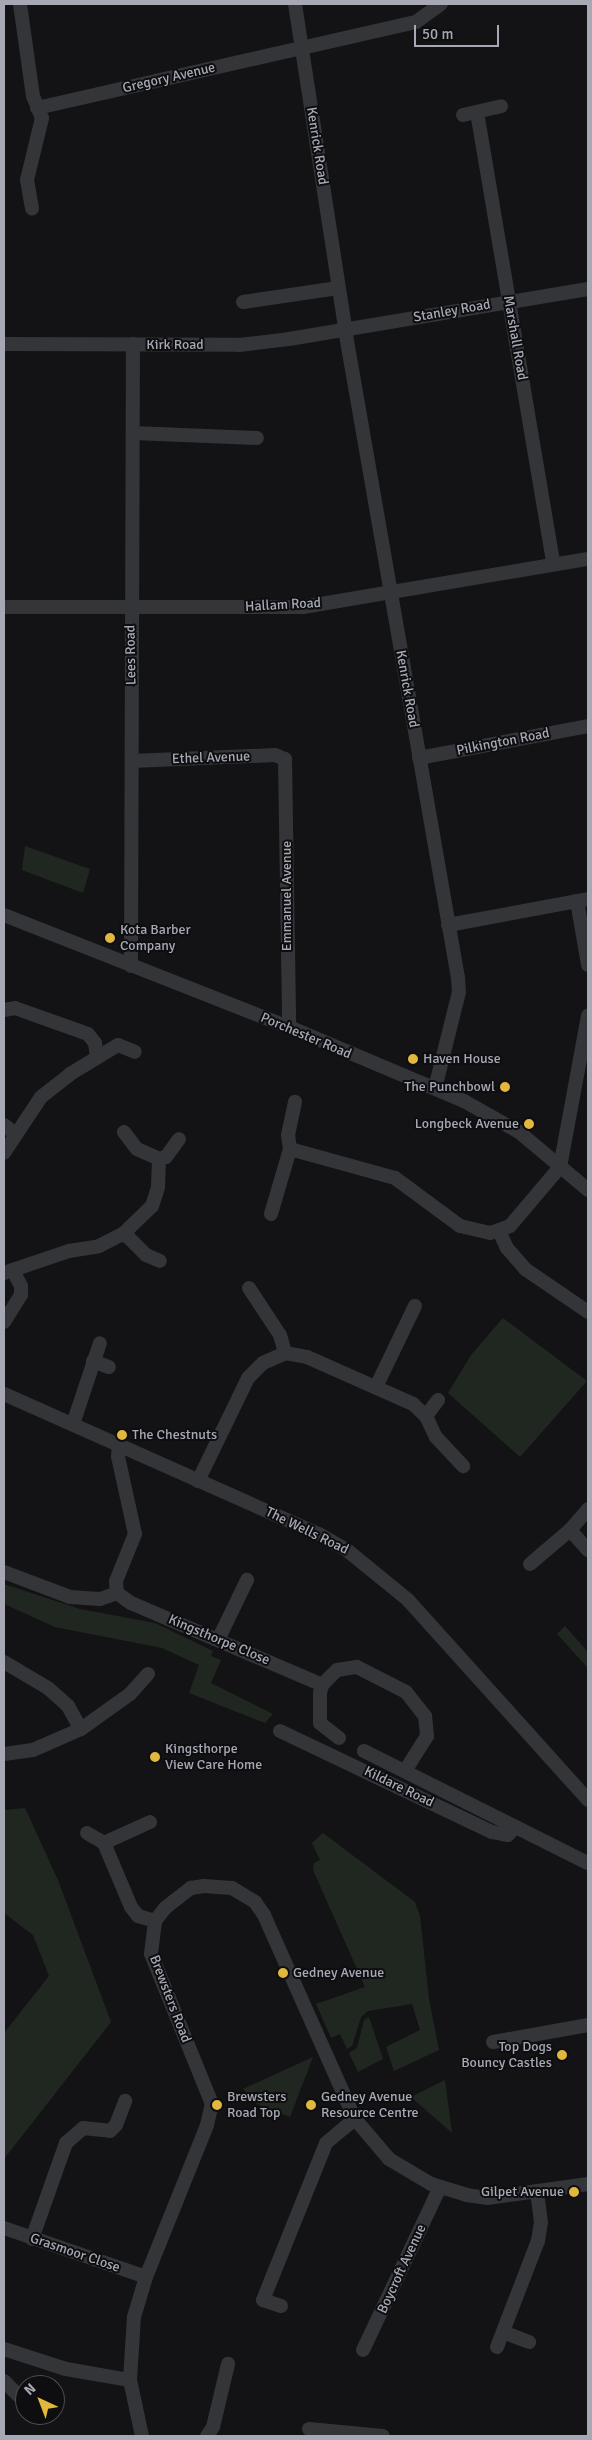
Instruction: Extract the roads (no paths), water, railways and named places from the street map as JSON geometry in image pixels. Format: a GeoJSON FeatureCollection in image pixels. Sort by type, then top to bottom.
{"type":"FeatureCollection","features":[{"type":"Feature","properties":{"kind":"street"},"geometry":{"type":"LineString","coordinates":[[20,4],[36,108],[42,118],[41,129],[27,180],[32,209]]}},
{"type":"Feature","properties":{"kind":"street","name":"Kenrick Road"},"geometry":{"type":"LineString","coordinates":[[295,4],[338,288],[459,992],[435,1088]]}},
{"type":"Feature","properties":{"kind":"street","name":"Gregory Avenue"},"geometry":{"type":"LineString","coordinates":[[36,108],[416,22],[441,4]]}},
{"type":"Feature","properties":{"kind":"street"},"geometry":{"type":"LineString","coordinates":[[463,115],[500,106]]}},
{"type":"Feature","properties":{"kind":"street","name":"Marshall Road"},"geometry":{"type":"LineString","coordinates":[[477,112],[554,565]]}},
{"type":"Feature","properties":{"kind":"street"},"geometry":{"type":"LineString","coordinates":[[243,302],[338,288]]}},
{"type":"Feature","properties":{"kind":"street","name":"Stanley Road"},"geometry":{"type":"LineString","coordinates":[[345,330],[588,289]]}},
{"type":"Feature","properties":{"kind":"street","name":"Kirk Road"},"geometry":{"type":"LineString","coordinates":[[4,344],[239,345],[345,330]]}},
{"type":"Feature","properties":{"kind":"street","name":"Lees Road"},"geometry":{"type":"LineString","coordinates":[[131,966],[133,344]]}},
{"type":"Feature","properties":{"kind":"street"},"geometry":{"type":"LineString","coordinates":[[133,433],[257,438]]}},
{"type":"Feature","properties":{"kind":"street","name":"Hallam Road"},"geometry":{"type":"LineString","coordinates":[[4,606],[303,606],[588,559]]}},
{"type":"Feature","properties":{"kind":"street","name":"Pilkington Road"},"geometry":{"type":"LineString","coordinates":[[419,758],[588,726]]}},
{"type":"Feature","properties":{"kind":"street","name":"Ethel Avenue"},"geometry":{"type":"LineString","coordinates":[[132,761],[275,755],[285,759],[287,764]]}},
{"type":"Feature","properties":{"kind":"street","name":"Emmanuel Avenue"},"geometry":{"type":"LineString","coordinates":[[287,764],[289,1027]]}},
{"type":"Feature","properties":{"kind":"street"},"geometry":{"type":"LineString","coordinates":[[448,925],[583,901],[588,965]]}},
{"type":"Feature","properties":{"kind":"street","name":"Porchester Road"},"geometry":{"type":"LineString","coordinates":[[4,915],[289,1027],[478,1107],[519,1132],[588,1190]]}},
{"type":"Feature","properties":{"kind":"street"},"geometry":{"type":"LineString","coordinates":[[4,1010],[15,1008],[88,1034],[95,1043],[97,1058]]}},
{"type":"Feature","properties":{"kind":"street"},"geometry":{"type":"LineString","coordinates":[[290,1149],[382,1173],[411,1188],[444,1218],[478,1233],[499,1232],[517,1221],[560,1166],[588,1016]]}},
{"type":"Feature","properties":{"kind":"street"},"geometry":{"type":"LineString","coordinates":[[4,1152],[9,1129],[41,1097],[118,1045],[135,1052]]}},
{"type":"Feature","properties":{"kind":"street"},"geometry":{"type":"LineString","coordinates":[[271,1214],[290,1149],[288,1135],[295,1102]]}},
{"type":"Feature","properties":{"kind":"street"},"geometry":{"type":"LineString","coordinates":[[124,1132],[137,1149],[160,1159],[166,1157],[179,1139]]}},
{"type":"Feature","properties":{"kind":"street"},"geometry":{"type":"LineString","coordinates":[[4,1322],[21,1295],[22,1286],[8,1271],[69,1251],[99,1246],[124,1233],[156,1198],[160,1159]]}},
{"type":"Feature","properties":{"kind":"street"},"geometry":{"type":"LineString","coordinates":[[499,1232],[511,1254],[525,1270],[588,1312]]}},
{"type":"Feature","properties":{"kind":"street"},"geometry":{"type":"LineString","coordinates":[[124,1233],[146,1255],[160,1260]]}},
{"type":"Feature","properties":{"kind":"street"},"geometry":{"type":"LineString","coordinates":[[249,1288],[280,1334],[285,1353]]}},
{"type":"Feature","properties":{"kind":"street"},"geometry":{"type":"LineString","coordinates":[[376,1387],[415,1306]]}},
{"type":"Feature","properties":{"kind":"street"},"geometry":{"type":"LineString","coordinates":[[73,1424],[100,1343]]}},
{"type":"Feature","properties":{"kind":"street"},"geometry":{"type":"LineString","coordinates":[[198,1481],[248,1378],[267,1360],[285,1353],[307,1357],[413,1404],[426,1416],[436,1437],[463,1466]]}},
{"type":"Feature","properties":{"kind":"street"},"geometry":{"type":"LineString","coordinates":[[93,1362],[109,1367]]}},
{"type":"Feature","properties":{"kind":"street","name":"The Wells Road"},"geometry":{"type":"LineString","coordinates":[[4,1394],[319,1534],[348,1550],[390,1582],[588,1800]]}},
{"type":"Feature","properties":{"kind":"street"},"geometry":{"type":"LineString","coordinates":[[426,1416],[438,1400]]}},
{"type":"Feature","properties":{"kind":"street"},"geometry":{"type":"LineString","coordinates":[[4,1572],[70,1596],[100,1599],[118,1594],[116,1581],[135,1534],[118,1457],[119,1444]]}},
{"type":"Feature","properties":{"kind":"street"},"geometry":{"type":"LineString","coordinates":[[530,1564],[570,1530],[588,1509]]}},
{"type":"Feature","properties":{"kind":"street"},"geometry":{"type":"LineString","coordinates":[[570,1530],[588,1550]]}},
{"type":"Feature","properties":{"kind":"street"},"geometry":{"type":"LineString","coordinates":[[218,1640],[246,1580]]}},
{"type":"Feature","properties":{"kind":"street","name":"Kingsthorpe Close"},"geometry":{"type":"LineString","coordinates":[[118,1594],[124,1600],[322,1685]]}},
{"type":"Feature","properties":{"kind":"street"},"geometry":{"type":"LineString","coordinates":[[4,1662],[48,1688],[68,1706],[81,1729]]}},
{"type":"Feature","properties":{"kind":"street","name":"Kildare Road"},"geometry":{"type":"LineString","coordinates":[[322,1685],[337,1670],[357,1667],[406,1692],[425,1716],[428,1730],[405,1771]]}},
{"type":"Feature","properties":{"kind":"street"},"geometry":{"type":"LineString","coordinates":[[4,1754],[33,1750],[81,1729],[130,1694],[148,1674]]}},
{"type":"Feature","properties":{"kind":"street"},"geometry":{"type":"LineString","coordinates":[[322,1685],[318,1702],[320,1722],[339,1738]]}},
{"type":"Feature","properties":{"kind":"street","name":"Kildare Road"},"geometry":{"type":"LineString","coordinates":[[280,1730],[492,1832],[508,1835],[515,1827]]}},
{"type":"Feature","properties":{"kind":"street","name":"Kildare Road"},"geometry":{"type":"LineString","coordinates":[[364,1751],[588,1863]]}},
{"type":"Feature","properties":{"kind":"street"},"geometry":{"type":"LineString","coordinates":[[104,1843],[150,1822]]}},
{"type":"Feature","properties":{"kind":"street"},"geometry":{"type":"LineString","coordinates":[[88,1833],[104,1843],[131,1908],[138,1916],[155,1921],[179,1896],[204,1886],[232,1888],[255,1902],[264,1915],[355,2119],[389,2159],[440,2187],[487,2198],[588,2184]]}},
{"type":"Feature","properties":{"kind":"street","name":"Brewsters Road"},"geometry":{"type":"LineString","coordinates":[[142,2436],[130,2380],[134,2317],[146,2278],[180,2197],[212,2104],[151,1954],[155,1921]]}},
{"type":"Feature","properties":{"kind":"street"},"geometry":{"type":"LineString","coordinates":[[493,2042],[588,2025]]}},
{"type":"Feature","properties":{"kind":"street"},"geometry":{"type":"LineString","coordinates":[[32,2239],[66,2143],[83,2128],[110,2131],[116,2125],[126,2101]]}},
{"type":"Feature","properties":{"kind":"street"},"geometry":{"type":"LineString","coordinates":[[281,2306],[263,2300],[270,2282],[326,2143],[355,2119]]}},
{"type":"Feature","properties":{"kind":"street","name":"Boycroft Avenue"},"geometry":{"type":"LineString","coordinates":[[363,2350],[440,2187]]}},
{"type":"Feature","properties":{"kind":"street"},"geometry":{"type":"LineString","coordinates":[[497,2347],[538,2241],[541,2223],[537,2192]]}},
{"type":"Feature","properties":{"kind":"street","name":"Grasmoor Close"},"geometry":{"type":"LineString","coordinates":[[4,2228],[146,2278]]}},
{"type":"Feature","properties":{"kind":"street"},"geometry":{"type":"LineString","coordinates":[[503,2332],[529,2342]]}},
{"type":"Feature","properties":{"kind":"street"},"geometry":{"type":"LineString","coordinates":[[4,2349],[66,2368],[130,2380]]}},
{"type":"Feature","properties":{"kind":"street"},"geometry":{"type":"LineString","coordinates":[[207,2436],[213,2427],[216,2376],[228,2364]]}},
{"type":"Feature","properties":{"kind":"street"},"geometry":{"type":"LineString","coordinates":[[4,2381],[15,2392]]}},
{"type":"Feature","properties":{"kind":"street"},"geometry":{"type":"LineString","coordinates":[[310,2429],[383,2436]]}},
{"type":"Feature","properties":{"kind":"place","name":"Kota Barber Company"},"geometry":{"type":"Point","coordinates":[110,938]}},
{"type":"Feature","properties":{"kind":"place","name":"Haven House"},"geometry":{"type":"Point","coordinates":[413,1059]}},
{"type":"Feature","properties":{"kind":"place","name":"The Punchbowl"},"geometry":{"type":"Point","coordinates":[505,1087]}},
{"type":"Feature","properties":{"kind":"place","name":"Longbeck Avenue"},"geometry":{"type":"Point","coordinates":[529,1124]}},
{"type":"Feature","properties":{"kind":"place","name":"The Chestnuts"},"geometry":{"type":"Point","coordinates":[122,1435]}},
{"type":"Feature","properties":{"kind":"place","name":"Kingsthorpe View Care Home"},"geometry":{"type":"Point","coordinates":[155,1757]}},
{"type":"Feature","properties":{"kind":"place","name":"Gedney Avenue"},"geometry":{"type":"Point","coordinates":[283,1973]}},
{"type":"Feature","properties":{"kind":"place","name":"Top Dogs Bouncy Castles"},"geometry":{"type":"Point","coordinates":[562,2055]}},
{"type":"Feature","properties":{"kind":"place","name":"Brewsters Road Top"},"geometry":{"type":"Point","coordinates":[217,2105]}},
{"type":"Feature","properties":{"kind":"place","name":"Gedney Avenue Resource Centre"},"geometry":{"type":"Point","coordinates":[311,2105]}},
{"type":"Feature","properties":{"kind":"place","name":"Gilpet Avenue"},"geometry":{"type":"Point","coordinates":[574,2192]}}]}
